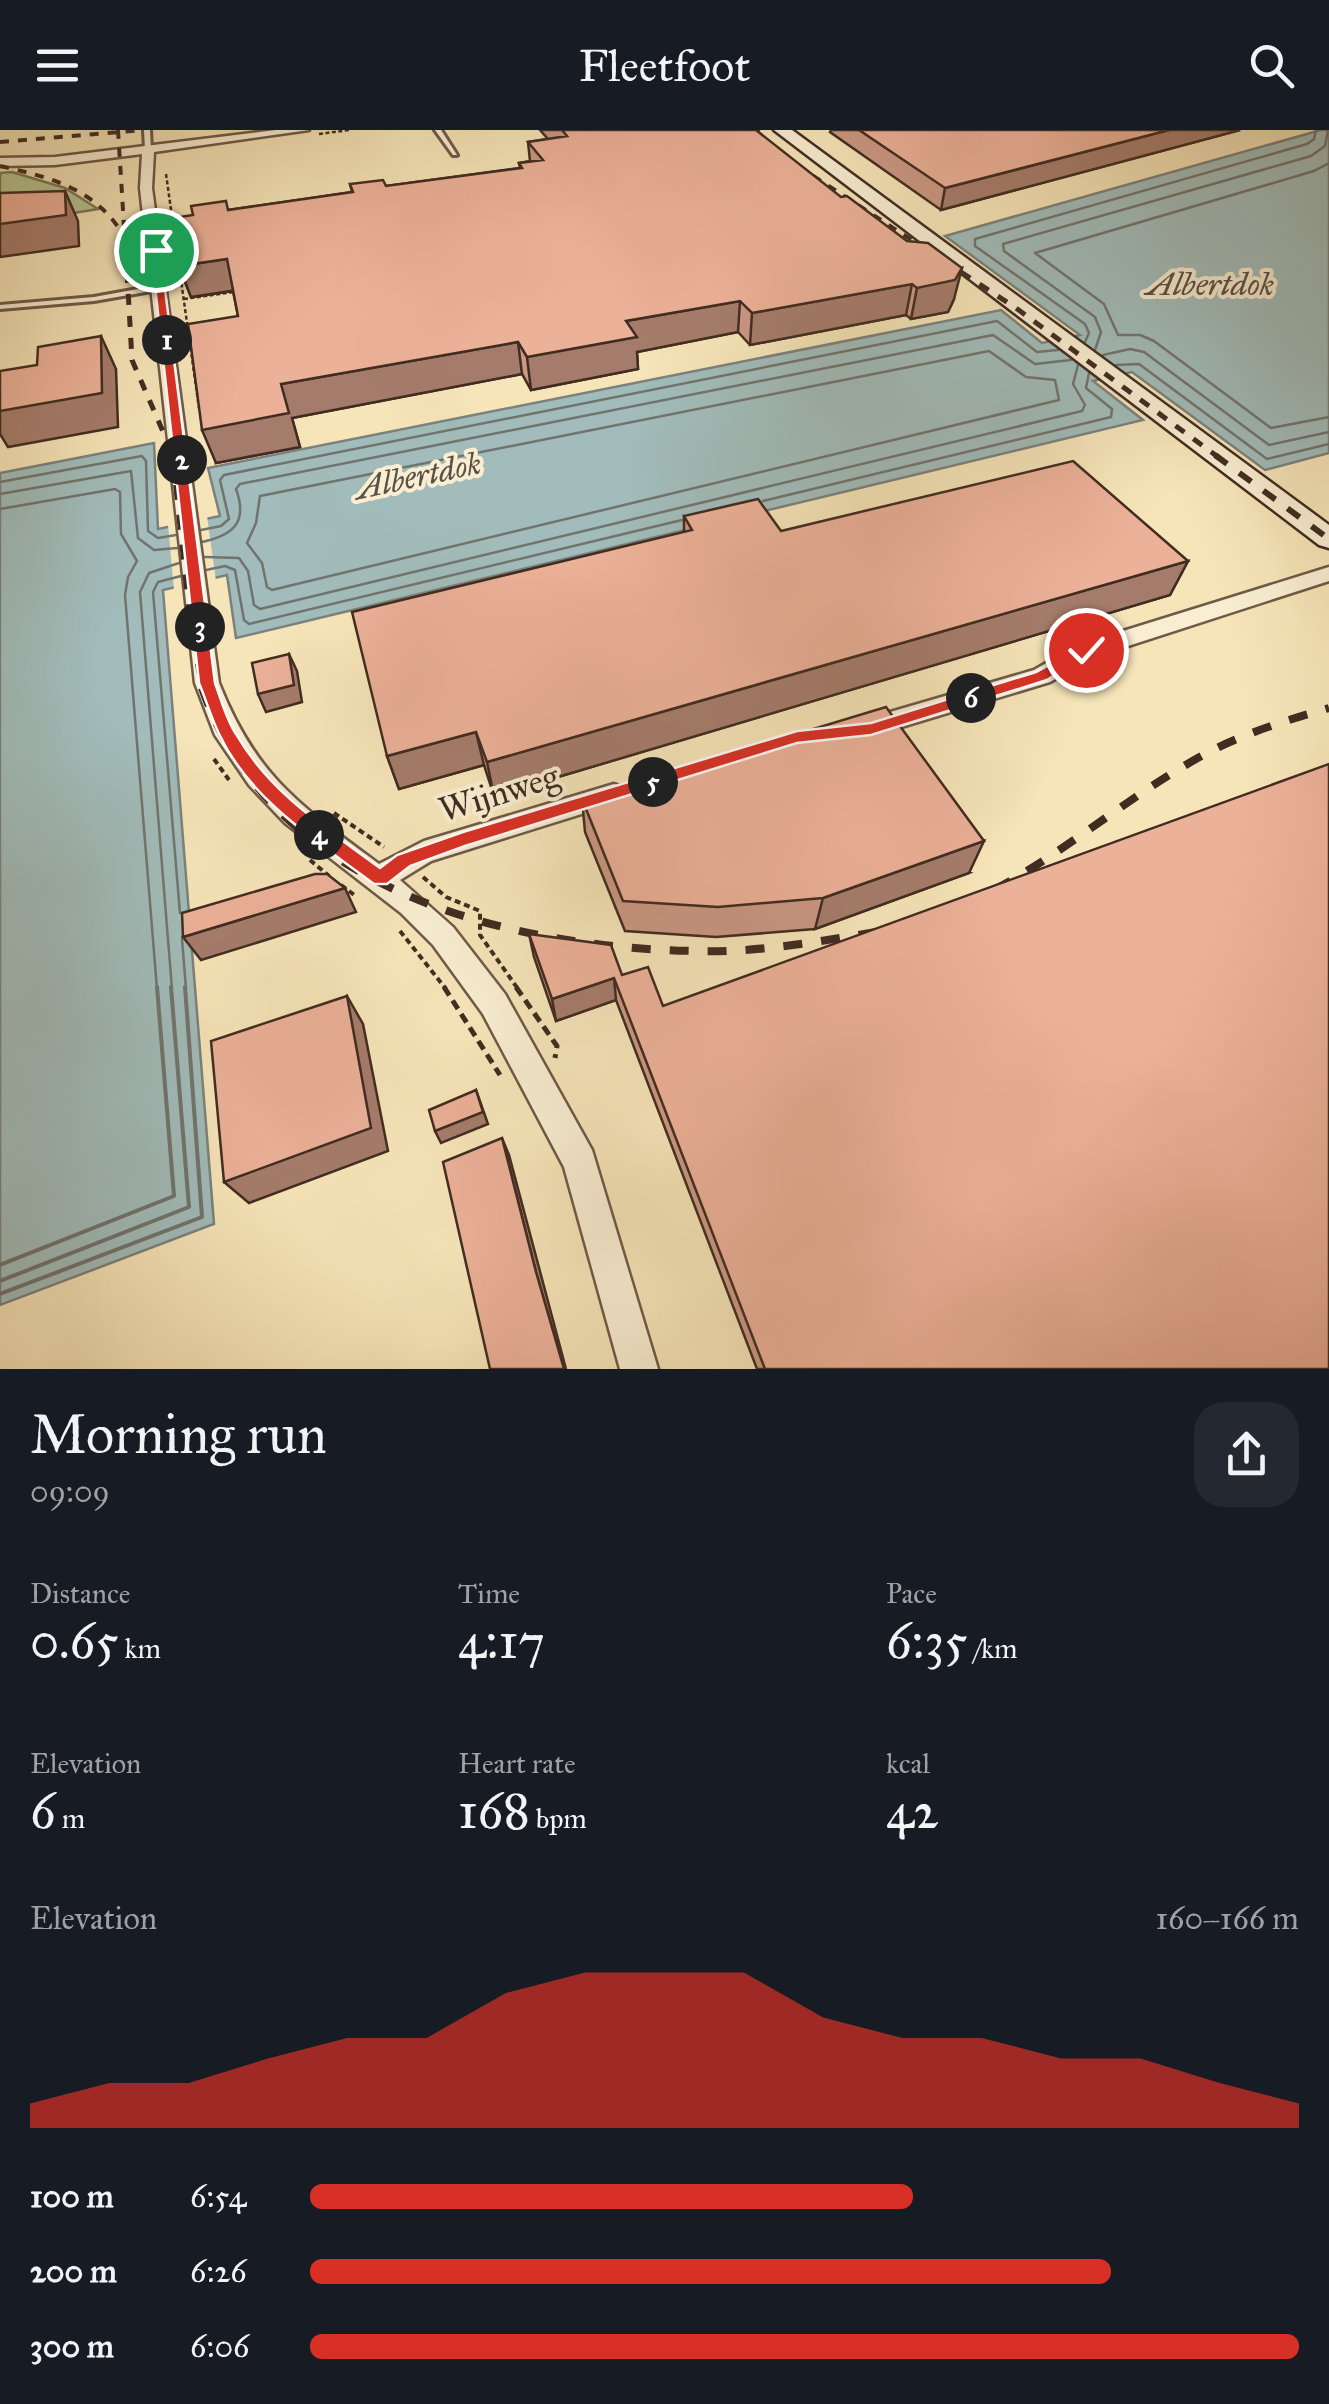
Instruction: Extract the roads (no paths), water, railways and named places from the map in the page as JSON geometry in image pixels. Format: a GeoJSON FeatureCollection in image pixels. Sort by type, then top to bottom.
{"type":"FeatureCollection","features":[{"type":"Feature","properties":{"kind":"main road"},"geometry":{"type":"LineString","coordinates":[[782,130],[1329,539]]}},
{"type":"Feature","properties":{"kind":"street"},"geometry":{"type":"LineString","coordinates":[[0,162],[55,161],[303,130]]}},
{"type":"Feature","properties":{"kind":"street"},"geometry":{"type":"LineString","coordinates":[[148,150],[146,188],[207,683],[227,735],[241,757],[294,816],[373,890],[432,926],[476,978],[527,1061],[580,1162],[639,1369]]}},
{"type":"Feature","properties":{"kind":"street"},"geometry":{"type":"LineString","coordinates":[[834,733],[871,729],[1042,676],[1086,650],[1329,574]]}},
{"type":"Feature","properties":{"kind":"street","name":"Wijnweg"},"geometry":{"type":"LineString","coordinates":[[373,890],[404,861],[424,852],[634,788]]}},
{"type":"Feature","properties":{"kind":"lane"},"geometry":{"type":"LineString","coordinates":[[147,130],[148,150]]}},
{"type":"Feature","properties":{"kind":"lane"},"geometry":{"type":"LineString","coordinates":[[438,130],[455,154]]}},
{"type":"Feature","properties":{"kind":"lane"},"geometry":{"type":"LineString","coordinates":[[0,307],[52,304],[160,287]]}},
{"type":"Feature","properties":{"kind":"water","name":"Albertdok"},"geometry":{"type":"Polygon","coordinates":[[[1329,130],[1329,453],[1265,470],[1132,372],[1093,381],[1143,420],[236,638],[227,575],[163,590],[214,1224],[0,1305],[0,473],[154,443],[158,529],[220,516],[208,468],[1001,310],[1042,343],[1080,335],[945,236],[1329,130]]]}},
{"type":"Feature","properties":{"kind":"railway"},"geometry":{"type":"LineString","coordinates":[[118,132],[143,130]]}},
{"type":"Feature","properties":{"kind":"railway"},"geometry":{"type":"LineString","coordinates":[[0,142],[118,132]]}},
{"type":"Feature","properties":{"kind":"railway"},"geometry":{"type":"LineString","coordinates":[[118,132],[127,274]]}},
{"type":"Feature","properties":{"kind":"railway"},"geometry":{"type":"LineString","coordinates":[[0,166],[53,180],[84,195],[122,233]]}},
{"type":"Feature","properties":{"kind":"railway"},"geometry":{"type":"LineString","coordinates":[[798,166],[964,274]]}},
{"type":"Feature","properties":{"kind":"railway"},"geometry":{"type":"LineString","coordinates":[[127,272],[132,360],[174,457]]}},
{"type":"Feature","properties":{"kind":"railway"},"geometry":{"type":"LineString","coordinates":[[961,272],[1218,457]]}},
{"type":"Feature","properties":{"kind":"railway"},"geometry":{"type":"LineString","coordinates":[[173,455],[191,626],[203,690]]}},
{"type":"Feature","properties":{"kind":"railway"},"geometry":{"type":"LineString","coordinates":[[1215,455],[1329,539]]}},
{"type":"Feature","properties":{"kind":"railway"},"geometry":{"type":"LineString","coordinates":[[203,690],[235,757],[282,813],[338,858],[403,893],[473,919],[621,947],[694,951],[763,949],[876,932]]}},
{"type":"Feature","properties":{"kind":"railway"},"geometry":{"type":"LineString","coordinates":[[994,890],[1207,753],[1236,739],[1329,708]]}}]}
